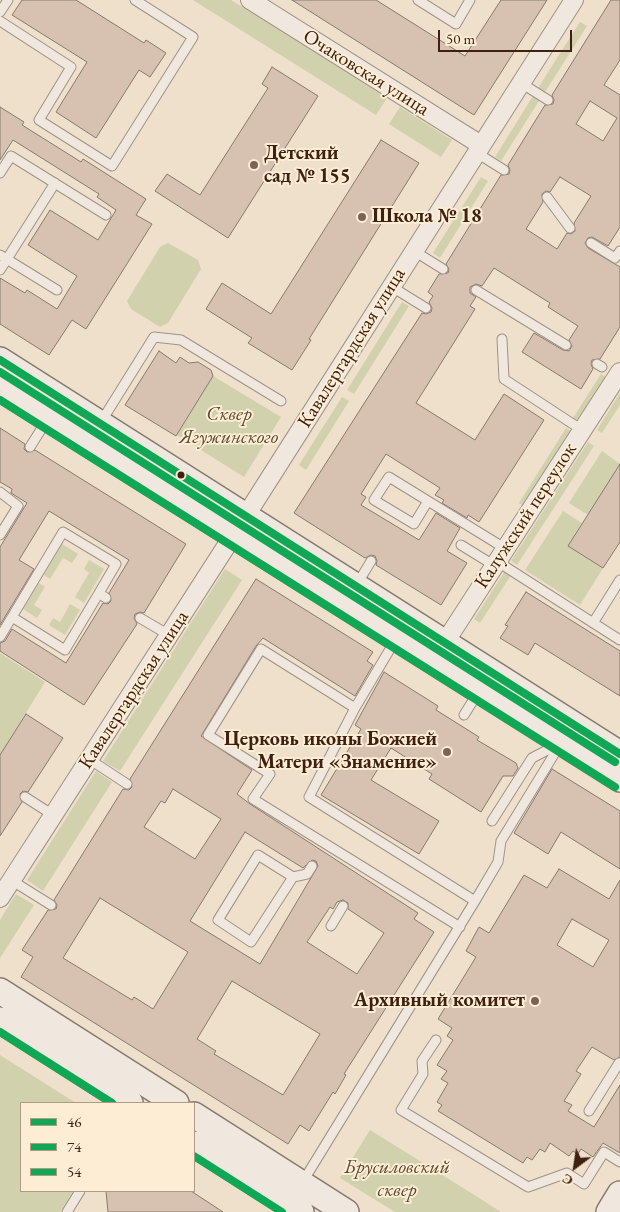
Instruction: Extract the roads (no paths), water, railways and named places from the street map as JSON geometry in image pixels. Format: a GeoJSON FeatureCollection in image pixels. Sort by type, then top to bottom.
{"type":"FeatureCollection","features":[{"type":"Feature","properties":{"kind":"street","name":"Очаковская улица"},"geometry":{"type":"LineString","coordinates":[[250,0],[479,149]]}},
{"type":"Feature","properties":{"kind":"street","name":"Кавалергардская улица"},"geometry":{"type":"LineString","coordinates":[[5,886],[169,635],[574,0]]}},
{"type":"Feature","properties":{"kind":"street"},"geometry":{"type":"LineString","coordinates":[[0,360],[54,408],[567,733],[619,771]]}},
{"type":"Feature","properties":{"kind":"street","name":"Калужский переулок"},"geometry":{"type":"LineString","coordinates":[[439,652],[620,372]]}},
{"type":"Feature","properties":{"kind":"street"},"geometry":{"type":"LineString","coordinates":[[0,388],[54,408]]}},
{"type":"Feature","properties":{"kind":"street"},"geometry":{"type":"LineString","coordinates":[[439,652],[479,690],[567,733]]}},
{"type":"Feature","properties":{"kind":"street"},"geometry":{"type":"LineString","coordinates":[[0,991],[174,1102]]}},
{"type":"Feature","properties":{"kind":"street"},"geometry":{"type":"LineString","coordinates":[[0,1020],[128,1102]]}},
{"type":"Feature","properties":{"kind":"street"},"geometry":{"type":"LineString","coordinates":[[195,1116],[296,1198]]}},
{"type":"Feature","properties":{"kind":"street"},"geometry":{"type":"LineString","coordinates":[[195,1145],[296,1198],[346,1212]]}},
{"type":"Feature","properties":{"kind":"street"},"geometry":{"type":"LineString","coordinates":[[609,1212],[620,1194]]}},
{"type":"Feature","properties":{"kind":"lane"},"geometry":{"type":"LineString","coordinates":[[0,12],[8,0]]}},
{"type":"Feature","properties":{"kind":"lane"},"geometry":{"type":"LineString","coordinates":[[0,21],[71,67],[38,120],[112,166],[193,37],[135,0]]}},
{"type":"Feature","properties":{"kind":"lane"},"geometry":{"type":"LineString","coordinates":[[418,0],[456,24],[470,0]]}},
{"type":"Feature","properties":{"kind":"lane"},"geometry":{"type":"LineString","coordinates":[[521,83],[548,100]]}},
{"type":"Feature","properties":{"kind":"lane"},"geometry":{"type":"LineString","coordinates":[[479,149],[504,170]]}},
{"type":"Feature","properties":{"kind":"lane"},"geometry":{"type":"LineString","coordinates":[[0,173],[11,156],[106,214]]}},
{"type":"Feature","properties":{"kind":"lane"},"geometry":{"type":"LineString","coordinates":[[0,270],[4,257],[55,184]]}},
{"type":"Feature","properties":{"kind":"lane"},"geometry":{"type":"LineString","coordinates":[[546,197],[570,228]]}},
{"type":"Feature","properties":{"kind":"lane"},"geometry":{"type":"LineString","coordinates":[[592,242],[615,258],[620,250]]}},
{"type":"Feature","properties":{"kind":"lane"},"geometry":{"type":"LineString","coordinates":[[414,251],[443,269]]}},
{"type":"Feature","properties":{"kind":"lane"},"geometry":{"type":"LineString","coordinates":[[4,257],[57,290]]}},
{"type":"Feature","properties":{"kind":"lane"},"geometry":{"type":"LineString","coordinates":[[392,287],[426,308]]}},
{"type":"Feature","properties":{"kind":"lane"},"geometry":{"type":"LineString","coordinates":[[476,290],[566,345]]}},
{"type":"Feature","properties":{"kind":"lane"},"geometry":{"type":"LineString","coordinates":[[94,434],[154,337],[181,340],[281,401]]}},
{"type":"Feature","properties":{"kind":"lane"},"geometry":{"type":"LineString","coordinates":[[502,339],[504,380],[582,430]]}},
{"type":"Feature","properties":{"kind":"lane"},"geometry":{"type":"LineString","coordinates":[[30,447],[54,408]]}},
{"type":"Feature","properties":{"kind":"lane"},"geometry":{"type":"LineString","coordinates":[[428,501],[414,524],[374,500],[389,477],[428,501],[500,559],[592,623],[620,640]]}},
{"type":"Feature","properties":{"kind":"lane"},"geometry":{"type":"LineString","coordinates":[[0,535],[18,506],[2,490]]}},
{"type":"Feature","properties":{"kind":"lane"},"geometry":{"type":"LineString","coordinates":[[394,525],[400,515]]}},
{"type":"Feature","properties":{"kind":"lane"},"geometry":{"type":"LineString","coordinates":[[0,637],[63,532],[116,564],[103,595],[64,650],[12,618]]}},
{"type":"Feature","properties":{"kind":"lane"},"geometry":{"type":"LineString","coordinates":[[461,544],[500,559]]}},
{"type":"Feature","properties":{"kind":"lane"},"geometry":{"type":"LineString","coordinates":[[349,596],[371,561]]}},
{"type":"Feature","properties":{"kind":"lane"},"geometry":{"type":"LineString","coordinates":[[592,623],[620,580]]}},
{"type":"Feature","properties":{"kind":"lane"},"geometry":{"type":"LineString","coordinates":[[140,618],[169,635]]}},
{"type":"Feature","properties":{"kind":"lane"},"geometry":{"type":"LineString","coordinates":[[402,629],[355,708],[309,797],[476,901]]}},
{"type":"Feature","properties":{"kind":"lane"},"geometry":{"type":"LineString","coordinates":[[355,708],[261,649],[208,736],[270,774],[254,800],[363,872],[460,927]]}},
{"type":"Feature","properties":{"kind":"lane"},"geometry":{"type":"LineString","coordinates":[[464,715],[479,690]]}},
{"type":"Feature","properties":{"kind":"lane"},"geometry":{"type":"LineString","coordinates":[[492,822],[532,758],[567,733]]}},
{"type":"Feature","properties":{"kind":"lane"},"geometry":{"type":"LineString","coordinates":[[296,1198],[476,901],[498,862],[501,841],[567,733]]}},
{"type":"Feature","properties":{"kind":"lane"},"geometry":{"type":"LineString","coordinates":[[89,759],[127,784]]}},
{"type":"Feature","properties":{"kind":"lane"},"geometry":{"type":"LineString","coordinates":[[25,797],[53,815]]}},
{"type":"Feature","properties":{"kind":"lane"},"geometry":{"type":"LineString","coordinates":[[293,877],[251,942],[218,920],[258,855],[293,877],[307,874],[312,866]]}},
{"type":"Feature","properties":{"kind":"lane"},"geometry":{"type":"LineString","coordinates":[[5,886],[51,905]]}},
{"type":"Feature","properties":{"kind":"lane"},"geometry":{"type":"LineString","coordinates":[[331,926],[343,906]]}},
{"type":"Feature","properties":{"kind":"lane"},"geometry":{"type":"LineString","coordinates":[[436,1040],[422,1061],[423,1074],[401,1110],[528,1187],[567,1173],[584,1184],[604,1152],[620,1162]]}},
{"type":"Feature","properties":{"kind":"lane"},"geometry":{"type":"LineString","coordinates":[[589,1111],[619,1063]]}},
{"type":"Feature","properties":{"kind":"lane"},"geometry":{"type":"LineString","coordinates":[[67,1212],[79,1192]]}},
{"type":"Feature","properties":{"kind":"place","name":"Детский сад № 155"},"geometry":{"type":"Point","coordinates":[254,165]}},
{"type":"Feature","properties":{"kind":"place","name":"Школа № 18"},"geometry":{"type":"Point","coordinates":[362,217]}},
{"type":"Feature","properties":{"kind":"place","name":"Церковь иконы Божией Матери «Знамение»"},"geometry":{"type":"Point","coordinates":[447,752]}},
{"type":"Feature","properties":{"kind":"place","name":"Архивный комитет"},"geometry":{"type":"Point","coordinates":[535,1001]}},
{"type":"Feature","properties":{"kind":"park label","name":"Сквер Ягужинского"},"geometry":{"type":"Point","coordinates":[229,426]}},
{"type":"Feature","properties":{"kind":"park label","name":"Брусиловский сквер"},"geometry":{"type":"Point","coordinates":[397,1180]}}]}
